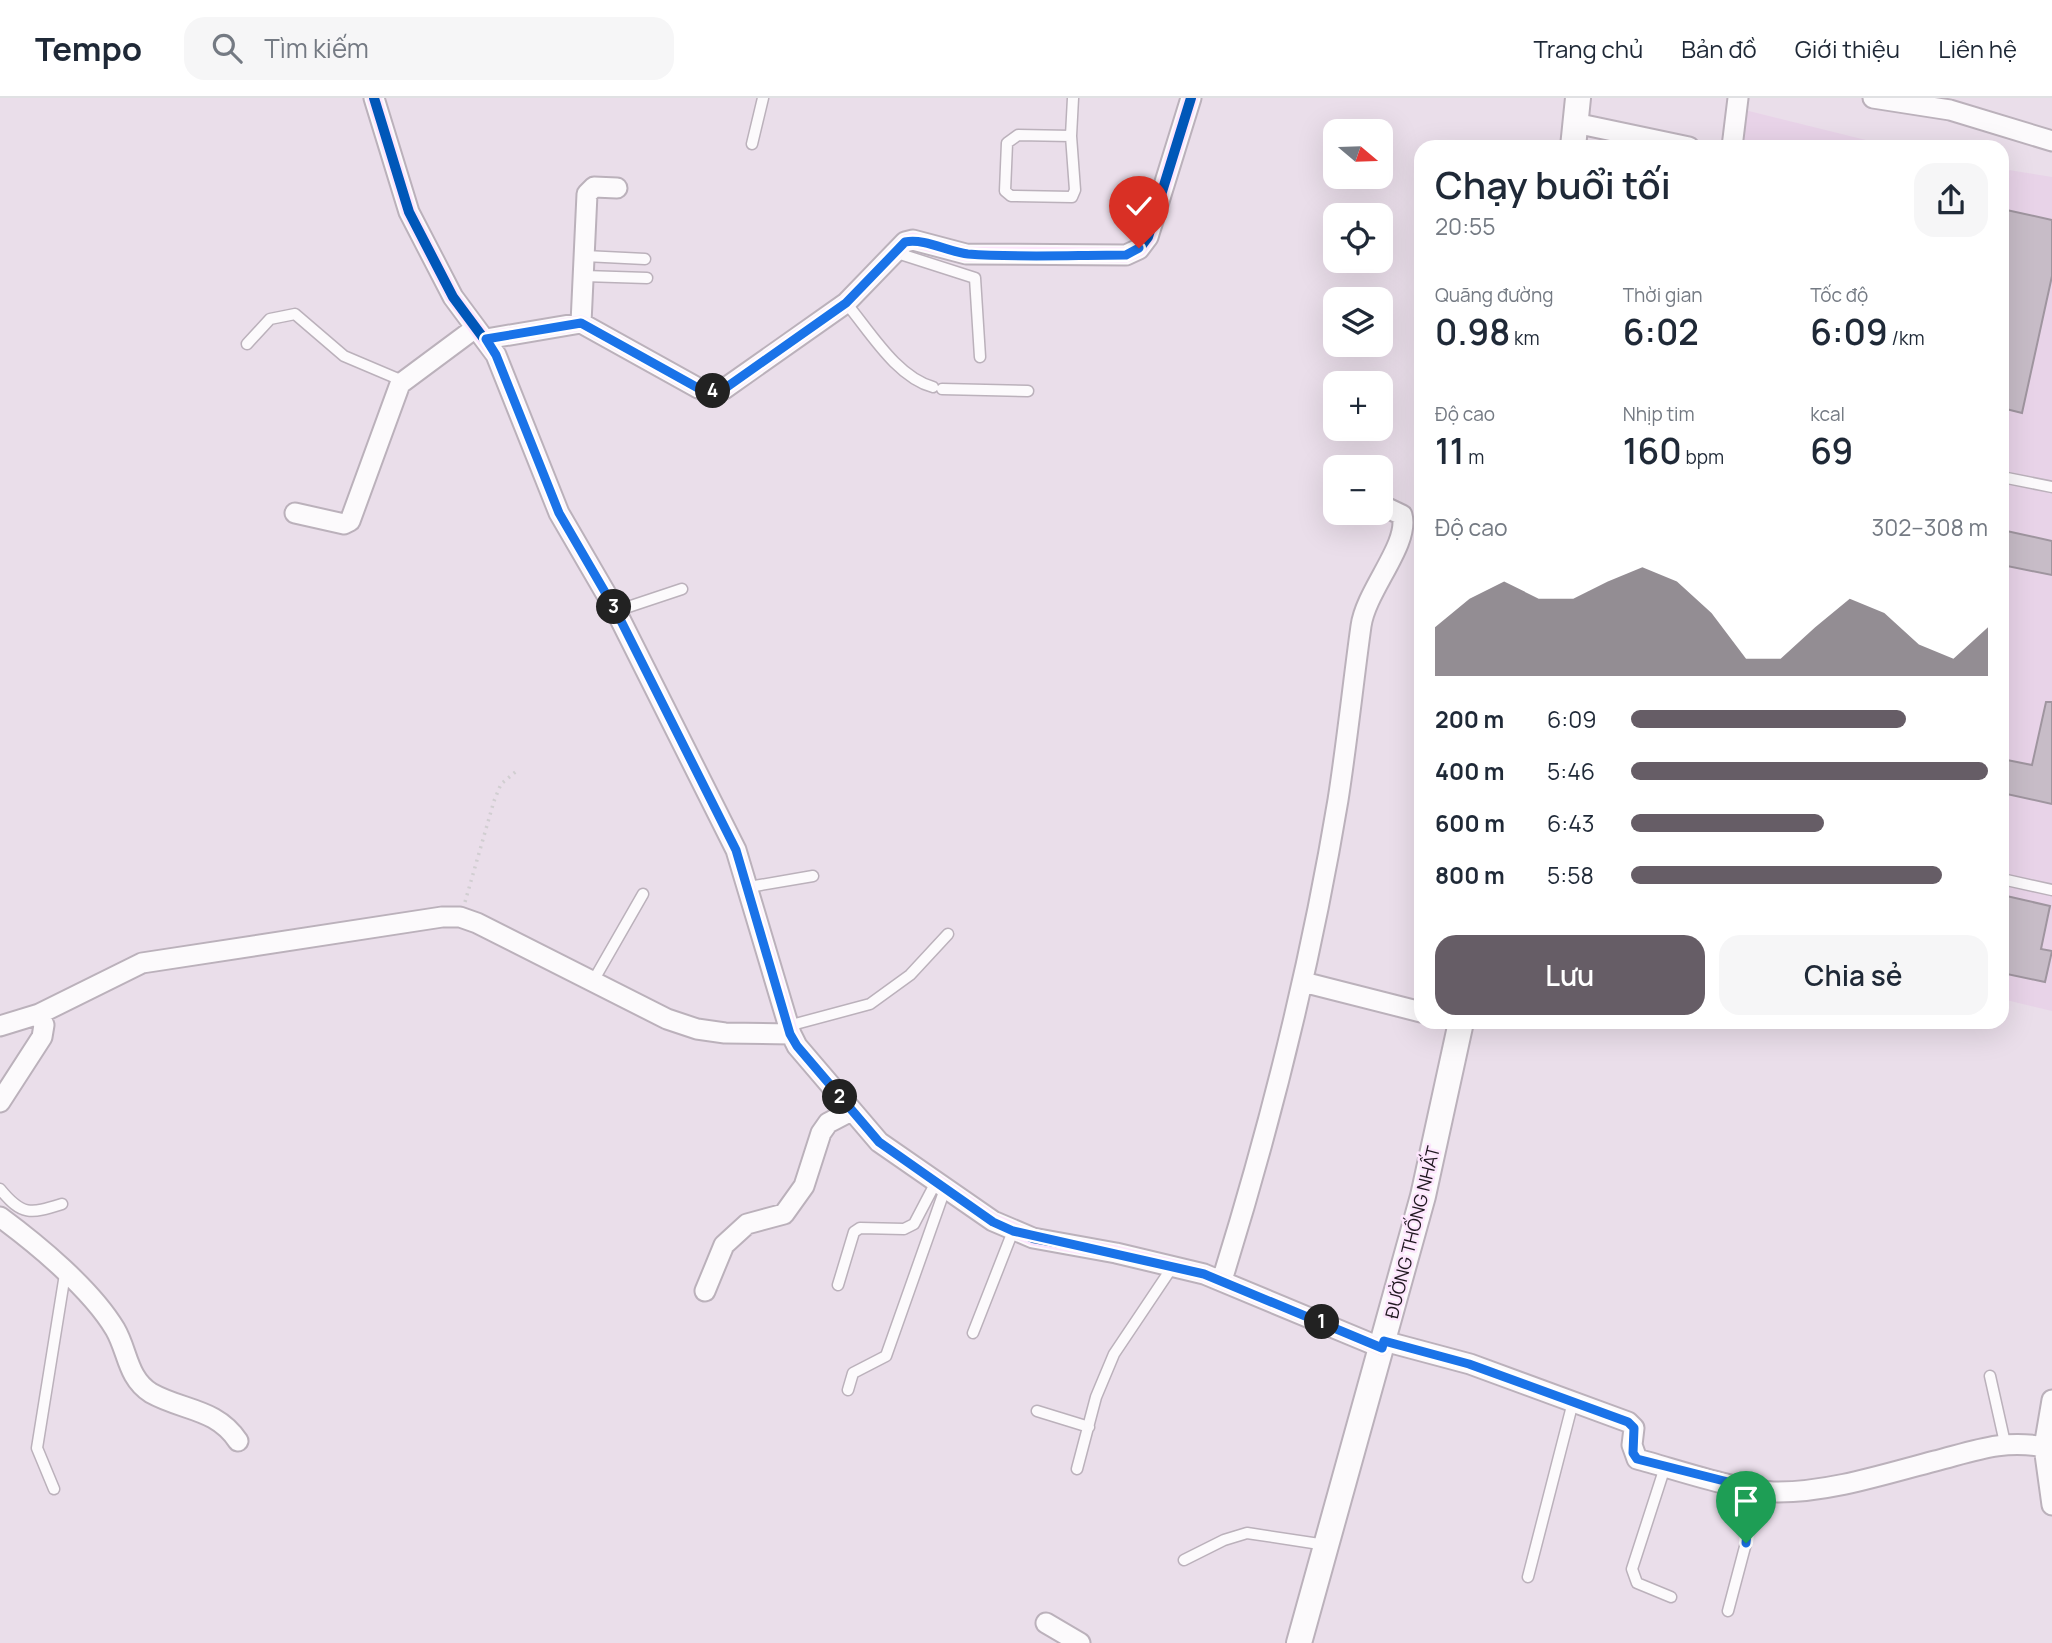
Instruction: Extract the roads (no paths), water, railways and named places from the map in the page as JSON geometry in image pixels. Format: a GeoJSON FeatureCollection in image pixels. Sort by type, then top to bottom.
{"type":"FeatureCollection","features":[{"type":"Feature","properties":{"kind":"street"},"geometry":{"type":"LineString","coordinates":[[374,98],[409,212],[453,297],[496,355],[559,513],[616,611],[736,850],[789,1030],[851,1111],[879,1142],[1013,1231],[1033,1238],[1173,1266],[1222,1280],[1383,1345],[1469,1364],[1631,1424],[1634,1457],[1665,1467],[1776,1492],[1876,1477],[2005,1443],[2044,1447]]}},
{"type":"Feature","properties":{"kind":"street"},"geometry":{"type":"LineString","coordinates":[[295,513],[344,524],[350,521],[393,398],[403,381],[480,334],[581,323],[698,388],[711,392],[724,389],[846,303],[905,242],[913,240],[947,250],[987,255],[1126,255],[1139,248],[1148,237],[1191,98]]}},
{"type":"Feature","properties":{"kind":"street"},"geometry":{"type":"LineString","coordinates":[[1578,98],[1574,135],[1622,140]]}},
{"type":"Feature","properties":{"kind":"street"},"geometry":{"type":"LineString","coordinates":[[1733,140],[1738,98]]}},
{"type":"Feature","properties":{"kind":"street"},"geometry":{"type":"LineString","coordinates":[[1873,98],[1950,110],[2052,141]]}},
{"type":"Feature","properties":{"kind":"street"},"geometry":{"type":"LineString","coordinates":[[581,323],[587,194],[594,187],[617,188]]}},
{"type":"Feature","properties":{"kind":"street"},"geometry":{"type":"LineString","coordinates":[[1222,1280],[1251,1188],[1303,982],[1338,800],[1362,618],[1381,574],[1403,537],[1402,515],[1393,511]]}},
{"type":"Feature","properties":{"kind":"street"},"geometry":{"type":"LineString","coordinates":[[0,1026],[39,1014],[121,972],[161,959],[312,939],[442,917],[477,923],[592,984],[667,1019],[697,1029],[725,1033],[789,1030]]}},
{"type":"Feature","properties":{"kind":"street"},"geometry":{"type":"LineString","coordinates":[[1303,982],[1414,1010]]}},
{"type":"Feature","properties":{"kind":"street"},"geometry":{"type":"LineString","coordinates":[[0,1102],[41,1037],[44,1025],[39,1014]]}},
{"type":"Feature","properties":{"kind":"street","name":"ĐƯỜNG THỐNG NHẤT"},"geometry":{"type":"LineString","coordinates":[[1300,1643],[1423,1196],[1459,1029]]}},
{"type":"Feature","properties":{"kind":"street"},"geometry":{"type":"LineString","coordinates":[[705,1291],[724,1245],[747,1224],[783,1214],[804,1186],[821,1133],[828,1123],[851,1111]]}},
{"type":"Feature","properties":{"kind":"street"},"geometry":{"type":"LineString","coordinates":[[0,1217],[65,1273],[115,1330],[134,1377],[142,1385],[151,1392],[215,1418],[227,1425],[238,1441]]}},
{"type":"Feature","properties":{"kind":"street"},"geometry":{"type":"LineString","coordinates":[[2052,1400],[2044,1447],[2052,1505]]}},
{"type":"Feature","properties":{"kind":"street"},"geometry":{"type":"LineString","coordinates":[[1046,1623],[1080,1643]]}},
{"type":"Feature","properties":{"kind":"lane"},"geometry":{"type":"LineString","coordinates":[[752,144],[763,98]]}},
{"type":"Feature","properties":{"kind":"lane"},"geometry":{"type":"LineString","coordinates":[[1071,136],[1018,135],[1012,138],[1007,143],[1005,191],[1011,196],[1072,197],[1075,190],[1071,136],[1073,98]]}},
{"type":"Feature","properties":{"kind":"lane"},"geometry":{"type":"LineString","coordinates":[[893,252],[975,278],[980,357]]}},
{"type":"Feature","properties":{"kind":"lane"},"geometry":{"type":"LineString","coordinates":[[584,266],[645,260]]}},
{"type":"Feature","properties":{"kind":"lane"},"geometry":{"type":"LineString","coordinates":[[584,266],[647,278]]}},
{"type":"Feature","properties":{"kind":"lane"},"geometry":{"type":"LineString","coordinates":[[846,303],[913,378],[937,388],[1028,391]]}},
{"type":"Feature","properties":{"kind":"lane"},"geometry":{"type":"LineString","coordinates":[[247,344],[270,319],[295,314],[344,356],[403,381]]}},
{"type":"Feature","properties":{"kind":"lane"},"geometry":{"type":"LineString","coordinates":[[2009,478],[2052,487]]}},
{"type":"Feature","properties":{"kind":"lane"},"geometry":{"type":"LineString","coordinates":[[616,611],[682,589]]}},
{"type":"Feature","properties":{"kind":"lane"},"geometry":{"type":"LineString","coordinates":[[749,887],[813,876]]}},
{"type":"Feature","properties":{"kind":"lane"},"geometry":{"type":"LineString","coordinates":[[2009,881],[2052,890]]}},
{"type":"Feature","properties":{"kind":"lane"},"geometry":{"type":"LineString","coordinates":[[592,984],[643,894]]}},
{"type":"Feature","properties":{"kind":"lane"},"geometry":{"type":"LineString","coordinates":[[789,1030],[870,1004],[910,975],[948,934]]}},
{"type":"Feature","properties":{"kind":"lane"},"geometry":{"type":"LineString","coordinates":[[838,1285],[854,1232],[860,1228],[904,1228],[914,1224],[941,1185]]}},
{"type":"Feature","properties":{"kind":"lane"},"geometry":{"type":"LineString","coordinates":[[848,1390],[853,1373],[886,1356],[941,1185]]}},
{"type":"Feature","properties":{"kind":"lane"},"geometry":{"type":"LineString","coordinates":[[0,1189],[17,1209],[23,1211],[41,1210],[62,1204]]}},
{"type":"Feature","properties":{"kind":"lane"},"geometry":{"type":"LineString","coordinates":[[973,1333],[1013,1231]]}},
{"type":"Feature","properties":{"kind":"lane"},"geometry":{"type":"LineString","coordinates":[[1077,1469],[1096,1397],[1114,1354],[1173,1266]]}},
{"type":"Feature","properties":{"kind":"lane"},"geometry":{"type":"LineString","coordinates":[[54,1489],[37,1448],[65,1273]]}},
{"type":"Feature","properties":{"kind":"lane"},"geometry":{"type":"LineString","coordinates":[[1990,1376],[2005,1443]]}},
{"type":"Feature","properties":{"kind":"lane"},"geometry":{"type":"LineString","coordinates":[[1528,1577],[1573,1402]]}},
{"type":"Feature","properties":{"kind":"lane"},"geometry":{"type":"LineString","coordinates":[[1037,1411],[1089,1427]]}},
{"type":"Feature","properties":{"kind":"lane"},"geometry":{"type":"LineString","coordinates":[[1665,1467],[1632,1569],[1637,1583],[1671,1597]]}},
{"type":"Feature","properties":{"kind":"lane"},"geometry":{"type":"LineString","coordinates":[[1727,1611],[1746,1543],[1752,1488]]}},
{"type":"Feature","properties":{"kind":"lane"},"geometry":{"type":"LineString","coordinates":[[1184,1560],[1224,1540],[1247,1533],[1327,1545]]}}]}
